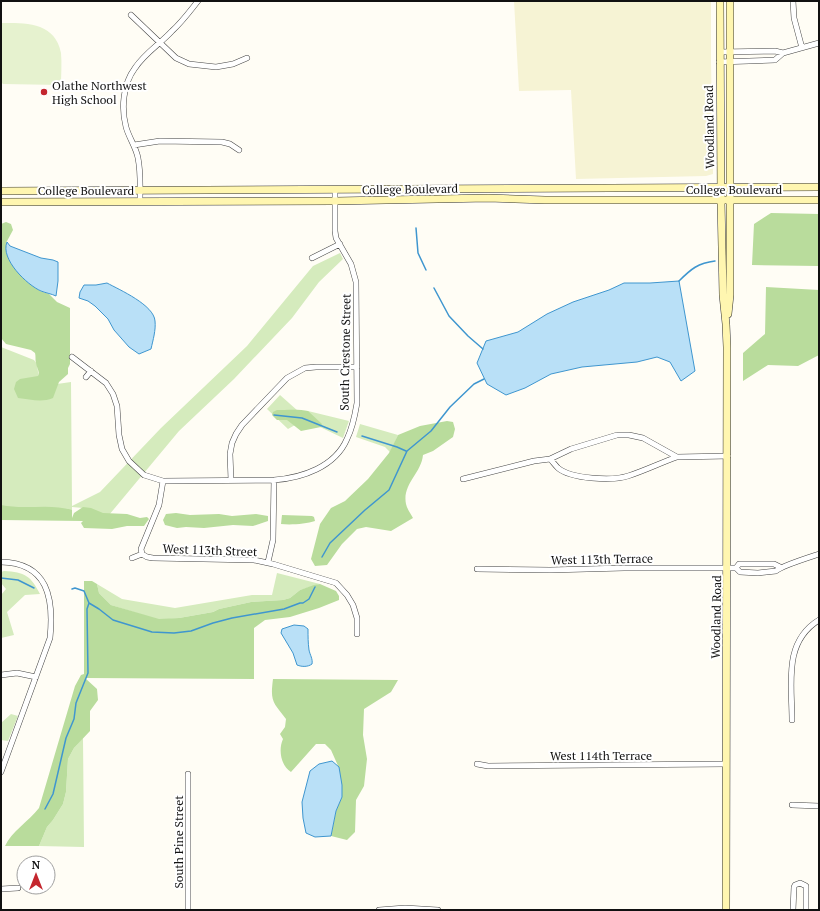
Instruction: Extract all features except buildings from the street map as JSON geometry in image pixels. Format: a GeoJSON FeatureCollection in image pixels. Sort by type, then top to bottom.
{"type":"FeatureCollection","features":[{"type":"Feature","properties":{"kind":"main road","name":"Woodland Road"},"geometry":{"type":"LineString","coordinates":[[720,1],[722,295],[726,324],[728,456],[726,910]]}},
{"type":"Feature","properties":{"kind":"main road","name":"Woodland Road"},"geometry":{"type":"LineString","coordinates":[[726,324],[730,295],[730,1]]}},
{"type":"Feature","properties":{"kind":"main road","name":"College Boulevard"},"geometry":{"type":"LineString","coordinates":[[1,191],[819,187]]}},
{"type":"Feature","properties":{"kind":"main road","name":"College Boulevard"},"geometry":{"type":"LineString","coordinates":[[1,202],[335,201],[488,198],[546,200],[819,200]]}},
{"type":"Feature","properties":{"kind":"street"},"geometry":{"type":"LineString","coordinates":[[140,201],[140,169],[134,146],[126,127],[125,92],[128,79],[134,68],[145,55],[173,30],[198,1]]}},
{"type":"Feature","properties":{"kind":"street"},"geometry":{"type":"LineString","coordinates":[[793,1],[794,18],[802,48]]}},
{"type":"Feature","properties":{"kind":"street"},"geometry":{"type":"LineString","coordinates":[[131,16],[176,58],[189,64],[216,67],[233,64],[247,58]]}},
{"type":"Feature","properties":{"kind":"street"},"geometry":{"type":"LineString","coordinates":[[720,62],[775,60],[783,53],[819,43]]}},
{"type":"Feature","properties":{"kind":"street"},"geometry":{"type":"LineString","coordinates":[[720,52],[775,51],[783,53]]}},
{"type":"Feature","properties":{"kind":"street"},"geometry":{"type":"LineString","coordinates":[[134,146],[160,141],[222,142],[230,144],[239,150]]}},
{"type":"Feature","properties":{"kind":"street","name":"South Crestone Street"},"geometry":{"type":"LineString","coordinates":[[72,357],[106,383],[113,394],[117,406],[119,435],[122,449],[129,461],[144,475],[163,481],[274,480],[289,479],[304,475],[321,467],[337,454],[347,440],[353,422],[356,403],[356,282],[351,264],[336,238],[335,190]]}},
{"type":"Feature","properties":{"kind":"street"},"geometry":{"type":"LineString","coordinates":[[312,258],[340,244]]}},
{"type":"Feature","properties":{"kind":"street"},"geometry":{"type":"LineString","coordinates":[[230,480],[230,454],[232,443],[236,434],[242,425],[287,378],[305,368],[316,366],[356,367]]}},
{"type":"Feature","properties":{"kind":"street"},"geometry":{"type":"LineString","coordinates":[[86,377],[91,371]]}},
{"type":"Feature","properties":{"kind":"street"},"geometry":{"type":"LineString","coordinates":[[463,479],[534,461],[550,459],[588,443],[609,437],[624,435],[643,438],[677,457]]}},
{"type":"Feature","properties":{"kind":"street"},"geometry":{"type":"LineString","coordinates":[[550,459],[559,469],[600,479],[629,476],[677,457],[728,456]]}},
{"type":"Feature","properties":{"kind":"street"},"geometry":{"type":"LineString","coordinates":[[268,562],[273,540],[274,480]]}},
{"type":"Feature","properties":{"kind":"street"},"geometry":{"type":"LineString","coordinates":[[132,558],[142,554],[141,549],[154,521],[159,505],[163,481]]}},
{"type":"Feature","properties":{"kind":"street","name":"West 113th Street"},"geometry":{"type":"LineString","coordinates":[[142,554],[153,558],[254,560],[268,562],[336,583],[354,605],[357,634]]}},
{"type":"Feature","properties":{"kind":"street"},"geometry":{"type":"LineString","coordinates":[[780,567],[774,564],[739,564],[736,568],[740,572],[758,573],[776,571],[780,567],[793,564],[819,554]]}},
{"type":"Feature","properties":{"kind":"street"},"geometry":{"type":"LineString","coordinates":[[1,562],[12,562],[27,566],[39,575],[47,588],[50,601],[51,625],[50,638],[1,772]]}},
{"type":"Feature","properties":{"kind":"street","name":"West 113th Terrace"},"geometry":{"type":"LineString","coordinates":[[477,569],[550,570],[624,568],[736,568]]}},
{"type":"Feature","properties":{"kind":"street"},"geometry":{"type":"LineString","coordinates":[[792,720],[793,655],[804,632],[819,620]]}},
{"type":"Feature","properties":{"kind":"street"},"geometry":{"type":"LineString","coordinates":[[1,675],[17,673],[36,677]]}},
{"type":"Feature","properties":{"kind":"street","name":"West 114th Terrace"},"geometry":{"type":"LineString","coordinates":[[477,764],[496,766],[726,764]]}},
{"type":"Feature","properties":{"kind":"street","name":"South Pine Street"},"geometry":{"type":"LineString","coordinates":[[188,774],[188,910]]}},
{"type":"Feature","properties":{"kind":"street"},"geometry":{"type":"LineString","coordinates":[[792,805],[819,806]]}},
{"type":"Feature","properties":{"kind":"street"},"geometry":{"type":"LineString","coordinates":[[793,910],[794,887],[800,883],[806,886],[806,910]]}},
{"type":"Feature","properties":{"kind":"street"},"geometry":{"type":"LineString","coordinates":[[1,889],[16,888]]}},
{"type":"Feature","properties":{"kind":"street"},"geometry":{"type":"LineString","coordinates":[[379,910],[420,908],[438,910]]}},
{"type":"Feature","properties":{"kind":"shaded area"},"geometry":{"type":"Polygon","coordinates":[[[514,1],[711,1],[713,174],[706,176],[576,179],[571,90],[519,91],[514,1]]]}},
{"type":"Feature","properties":{"kind":"green space"},"geometry":{"type":"Polygon","coordinates":[[[1,23],[20,23],[38,26],[53,35],[58,43],[61,53],[61,85],[3,84],[1,82],[1,23]]]}},
{"type":"Feature","properties":{"kind":"green space"},"geometry":{"type":"Polygon","coordinates":[[[771,213],[819,214],[819,266],[752,265],[754,224],[771,213]]]}},
{"type":"Feature","properties":{"kind":"green space"},"geometry":{"type":"Polygon","coordinates":[[[6,222],[11,224],[13,230],[6,243],[8,258],[40,291],[49,294],[57,302],[70,308],[70,364],[68,374],[59,382],[53,398],[40,400],[18,398],[14,389],[16,382],[20,379],[38,376],[39,371],[35,353],[31,350],[6,344],[1,338],[1,224],[6,222]]]}},
{"type":"Feature","properties":{"kind":"green space"},"geometry":{"type":"Polygon","coordinates":[[[340,253],[343,259],[319,282],[292,318],[234,379],[179,431],[109,515],[86,511],[83,508],[72,507],[72,520],[1,520],[1,347],[34,360],[37,364],[39,380],[57,384],[71,382],[72,506],[100,492],[161,428],[247,346],[313,266],[340,253]]]}},
{"type":"Feature","properties":{"kind":"green space"},"geometry":{"type":"Polygon","coordinates":[[[766,287],[819,290],[819,355],[798,366],[768,365],[743,381],[743,353],[765,334],[766,287]]]}},
{"type":"Feature","properties":{"kind":"green space"},"geometry":{"type":"Polygon","coordinates":[[[280,395],[298,411],[308,411],[349,421],[343,438],[320,427],[295,425],[288,429],[267,409],[280,395]]]}},
{"type":"Feature","properties":{"kind":"green space"},"geometry":{"type":"Polygon","coordinates":[[[277,410],[308,411],[322,424],[321,427],[301,431],[287,420],[277,420],[272,415],[273,412],[277,410]]]}},
{"type":"Feature","properties":{"kind":"green space"},"geometry":{"type":"Polygon","coordinates":[[[447,421],[453,422],[455,429],[453,437],[433,451],[423,455],[422,462],[409,485],[406,504],[413,518],[391,531],[366,527],[357,529],[342,544],[327,565],[315,566],[311,559],[320,524],[331,508],[345,501],[368,479],[389,453],[398,435],[420,426],[447,421]]]}},
{"type":"Feature","properties":{"kind":"green space"},"geometry":{"type":"Polygon","coordinates":[[[360,424],[398,435],[390,452],[385,447],[356,437],[360,424]]]}},
{"type":"Feature","properties":{"kind":"green space"},"geometry":{"type":"Polygon","coordinates":[[[1,505],[64,508],[72,510],[72,518],[74,513],[83,507],[91,508],[103,513],[127,514],[140,518],[147,517],[149,519],[144,526],[127,526],[112,529],[84,528],[81,523],[83,521],[1,520],[1,505]]]}},
{"type":"Feature","properties":{"kind":"green space"},"geometry":{"type":"Polygon","coordinates":[[[176,513],[190,515],[219,514],[232,516],[256,514],[268,516],[268,521],[253,526],[233,525],[204,528],[177,528],[165,525],[163,520],[166,514],[176,513]]]}},
{"type":"Feature","properties":{"kind":"green space"},"geometry":{"type":"Polygon","coordinates":[[[282,515],[312,516],[314,517],[315,521],[298,524],[281,524],[282,515]]]}},
{"type":"Feature","properties":{"kind":"green space"},"geometry":{"type":"Polygon","coordinates":[[[1,572],[17,572],[26,576],[34,583],[40,594],[25,595],[7,612],[14,635],[1,638],[1,595],[6,589],[1,583],[1,572]]]}},
{"type":"Feature","properties":{"kind":"green space"},"geometry":{"type":"Polygon","coordinates":[[[277,573],[320,584],[300,590],[290,598],[283,600],[251,602],[219,609],[213,612],[159,620],[111,605],[99,593],[97,584],[122,599],[175,608],[252,595],[272,595],[277,573]]]}},
{"type":"Feature","properties":{"kind":"green space"},"geometry":{"type":"Polygon","coordinates":[[[84,581],[92,581],[97,584],[99,593],[111,605],[159,619],[179,618],[213,612],[219,609],[251,602],[283,600],[290,598],[300,590],[320,584],[336,591],[339,596],[339,600],[290,617],[265,620],[254,628],[254,679],[85,678],[97,689],[98,700],[90,711],[90,731],[74,748],[68,759],[66,792],[63,804],[47,827],[39,846],[5,846],[11,836],[39,808],[75,686],[81,675],[84,674],[84,581]]]}},
{"type":"Feature","properties":{"kind":"green space"},"geometry":{"type":"Polygon","coordinates":[[[273,679],[398,680],[391,692],[364,709],[363,735],[367,759],[364,786],[356,800],[355,832],[347,840],[331,836],[336,811],[342,797],[339,768],[331,750],[325,744],[316,744],[291,772],[283,762],[281,757],[281,743],[283,739],[280,734],[285,727],[286,719],[278,709],[272,697],[273,679]]]}},
{"type":"Feature","properties":{"kind":"green space"},"geometry":{"type":"Polygon","coordinates":[[[11,714],[18,716],[8,741],[1,740],[1,723],[11,714]]]}},
{"type":"Feature","properties":{"kind":"green space"},"geometry":{"type":"Polygon","coordinates":[[[83,738],[84,847],[39,846],[47,827],[63,804],[66,792],[68,759],[74,748],[83,738]]]}},
{"type":"Feature","properties":{"kind":"water"},"geometry":{"type":"Polygon","coordinates":[[[7,242],[10,246],[41,258],[58,262],[56,296],[35,288],[16,271],[7,256],[7,242]]]}},
{"type":"Feature","properties":{"kind":"water"},"geometry":{"type":"Polygon","coordinates":[[[679,281],[695,371],[681,381],[670,362],[657,357],[637,362],[582,367],[551,374],[525,388],[506,395],[487,384],[477,363],[486,341],[518,332],[547,314],[573,302],[609,290],[624,283],[679,281]]]}},
{"type":"Feature","properties":{"kind":"water"},"geometry":{"type":"Polygon","coordinates":[[[107,283],[136,299],[149,309],[153,315],[155,328],[151,349],[139,354],[129,347],[114,330],[108,319],[95,306],[88,301],[79,298],[80,292],[84,285],[107,283]]]}},
{"type":"Feature","properties":{"kind":"water"},"geometry":{"type":"Polygon","coordinates":[[[294,625],[304,626],[308,629],[309,650],[312,659],[312,664],[309,666],[297,665],[293,653],[281,633],[282,629],[294,625]]]}},
{"type":"Feature","properties":{"kind":"water"},"geometry":{"type":"Polygon","coordinates":[[[332,761],[339,767],[342,797],[336,811],[331,836],[315,837],[306,833],[302,802],[310,771],[319,764],[332,761]]]}},
{"type":"Feature","properties":{"kind":"waterway"},"geometry":{"type":"LineString","coordinates":[[416,228],[418,253],[426,270]]}},
{"type":"Feature","properties":{"kind":"waterway"},"geometry":{"type":"LineString","coordinates":[[679,281],[695,267],[704,263],[715,261]]}},
{"type":"Feature","properties":{"kind":"waterway"},"geometry":{"type":"LineString","coordinates":[[434,288],[449,316],[483,349]]}},
{"type":"Feature","properties":{"kind":"waterway"},"geometry":{"type":"LineString","coordinates":[[322,557],[330,543],[389,490],[407,451],[431,431],[450,407],[474,384],[484,379]]}},
{"type":"Feature","properties":{"kind":"waterway"},"geometry":{"type":"LineString","coordinates":[[274,415],[302,418],[337,432]]}},
{"type":"Feature","properties":{"kind":"waterway"},"geometry":{"type":"LineString","coordinates":[[362,436],[406,451]]}},
{"type":"Feature","properties":{"kind":"waterway"},"geometry":{"type":"LineString","coordinates":[[1,578],[18,580],[34,588]]}},
{"type":"Feature","properties":{"kind":"waterway"},"geometry":{"type":"LineString","coordinates":[[45,809],[53,794],[66,738],[74,719],[76,703],[88,673],[87,609],[89,603],[113,620],[152,632],[174,633],[191,631],[232,618],[284,609],[303,603],[309,599],[315,587]]}},
{"type":"Feature","properties":{"kind":"waterway"},"geometry":{"type":"LineString","coordinates":[[72,589],[75,588],[84,591],[89,603]]}},
{"type":"Feature","properties":{"kind":"place","name":"Olathe Northwest High School"},"geometry":{"type":"Point","coordinates":[44,92]}}]}
